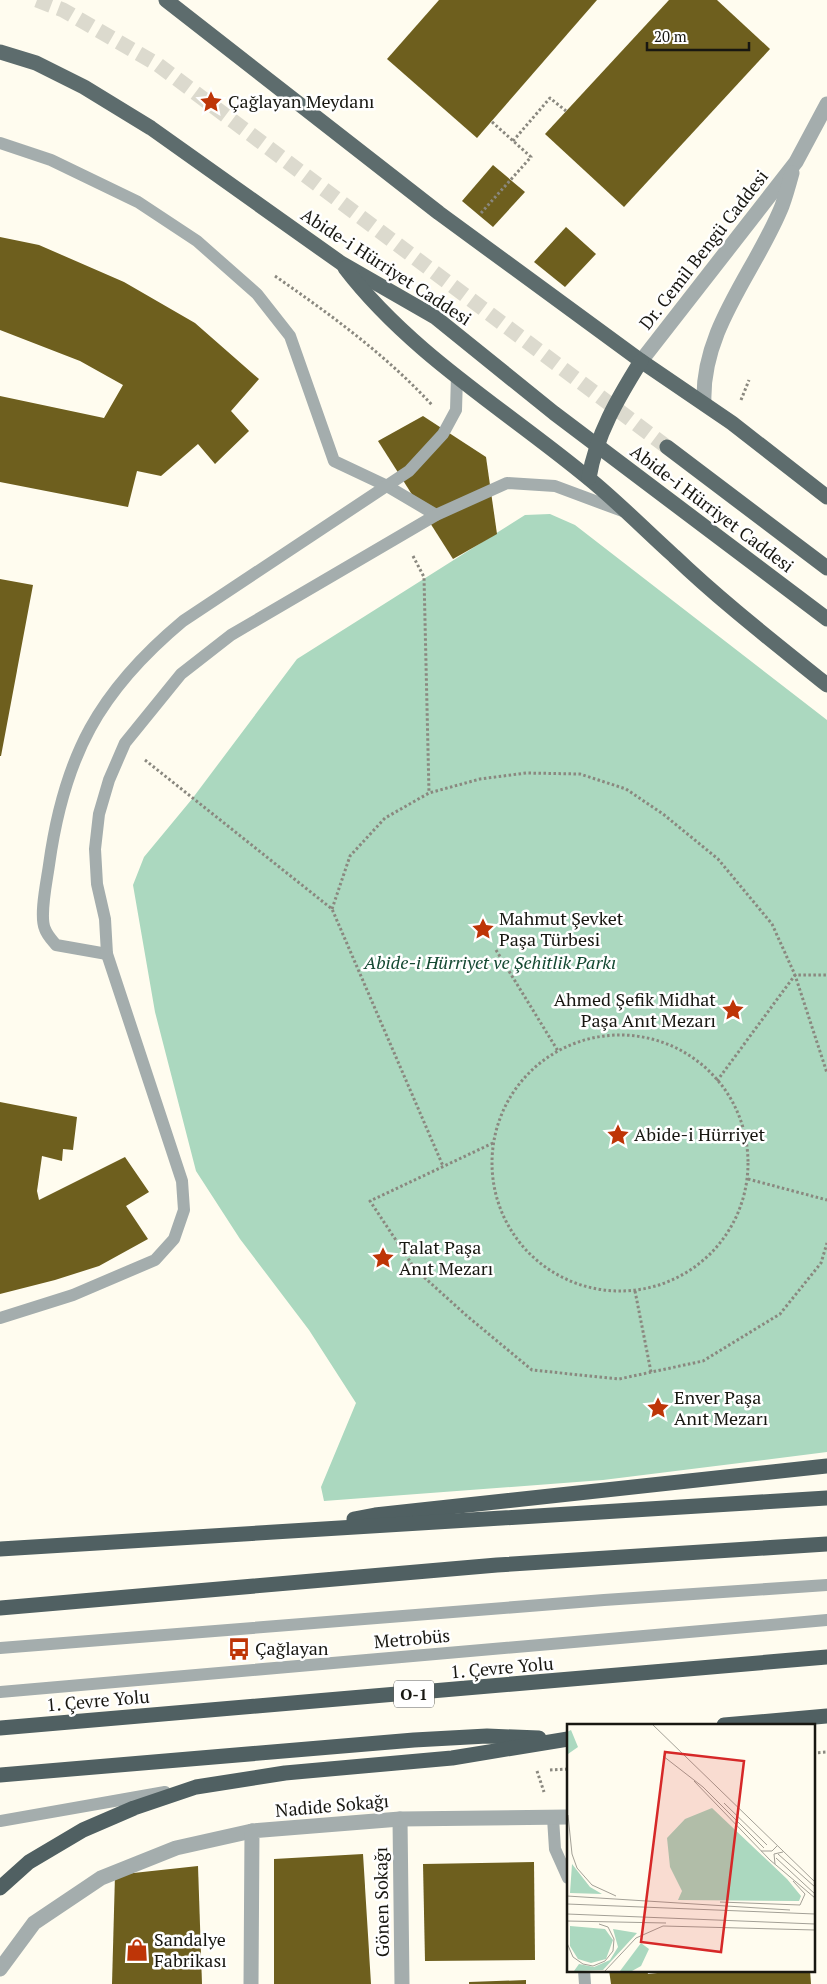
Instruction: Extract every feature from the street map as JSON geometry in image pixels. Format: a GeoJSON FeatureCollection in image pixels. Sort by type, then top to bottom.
{"type":"FeatureCollection","features":[{"type":"Feature","properties":{"kind":"highway"},"geometry":{"type":"LineString","coordinates":[[306,1529],[375,1515],[827,1466]]}},
{"type":"Feature","properties":{"kind":"highway"},"geometry":{"type":"LineString","coordinates":[[0,1549],[827,1498]]}},
{"type":"Feature","properties":{"kind":"highway"},"geometry":{"type":"LineString","coordinates":[[0,1608],[497,1565],[827,1544]]}},
{"type":"Feature","properties":{"kind":"highway","name":"1. Çevre Yolu"},"geometry":{"type":"LineString","coordinates":[[0,1728],[827,1657]]}},
{"type":"Feature","properties":{"kind":"highway"},"geometry":{"type":"LineString","coordinates":[[735,1724],[827,1716]]}},
{"type":"Feature","properties":{"kind":"highway"},"geometry":{"type":"LineString","coordinates":[[0,1775],[414,1740],[487,1736],[567,1739]]}},
{"type":"Feature","properties":{"kind":"highway"},"geometry":{"type":"LineString","coordinates":[[0,1888],[29,1862],[83,1830],[134,1808],[196,1787],[285,1773],[452,1758],[567,1739]]}},
{"type":"Feature","properties":{"kind":"main road"},"geometry":{"type":"LineString","coordinates":[[166,0],[439,213],[641,361],[704,403],[827,497]]}},
{"type":"Feature","properties":{"kind":"main road","name":"Abide-i Hürriyet Caddesi"},"geometry":{"type":"LineString","coordinates":[[0,52],[36,63],[84,87],[151,128],[341,263],[435,317],[597,445],[827,619]]}},
{"type":"Feature","properties":{"kind":"main road"},"geometry":{"type":"LineString","coordinates":[[341,263],[365,294],[384,313],[456,376],[589,478],[630,513],[674,557],[768,638],[827,685]]}},
{"type":"Feature","properties":{"kind":"main road"},"geometry":{"type":"LineString","coordinates":[[589,478],[597,445],[609,415],[641,361]]}},
{"type":"Feature","properties":{"kind":"main road","name":"Abide-i Hürriyet Caddesi"},"geometry":{"type":"LineString","coordinates":[[667,447],[827,568]]}},
{"type":"Feature","properties":{"kind":"street","name":"Dr. Cemil Bengü Caddesi"},"geometry":{"type":"LineString","coordinates":[[641,361],[796,162],[827,104]]}},
{"type":"Feature","properties":{"kind":"street","name":"Dr. Cemil Bengü Caddesi"},"geometry":{"type":"LineString","coordinates":[[704,403],[706,363],[731,303],[782,206],[796,162]]}},
{"type":"Feature","properties":{"kind":"street","name":"Nadide Sokağı"},"geometry":{"type":"LineString","coordinates":[[251,1984],[252,1831],[400,1819],[561,1818]]}},
{"type":"Feature","properties":{"kind":"street","name":"Gönen Sokağı"},"geometry":{"type":"LineString","coordinates":[[400,1819],[402,1984]]}},
{"type":"Feature","properties":{"kind":"street"},"geometry":{"type":"LineString","coordinates":[[0,1969],[34,1924],[101,1878],[176,1848],[252,1831]]}},
{"type":"Feature","properties":{"kind":"lane"},"geometry":{"type":"LineString","coordinates":[[0,143],[51,160],[120,194],[197,240],[257,294],[290,336],[334,461],[387,486],[436,515]]}},
{"type":"Feature","properties":{"kind":"lane"},"geometry":{"type":"LineString","coordinates":[[107,954],[56,945],[44,929],[44,910],[52,842],[64,792],[77,752],[97,715],[121,681],[151,648],[183,621],[409,471],[443,434],[456,410],[456,376]]}},
{"type":"Feature","properties":{"kind":"lane"},"geometry":{"type":"LineString","coordinates":[[0,1318],[73,1295],[155,1260],[174,1239],[184,1210],[182,1181],[107,954],[105,919],[98,884],[95,849],[99,814],[109,780],[125,743],[181,674],[231,635],[436,515],[507,483],[555,486],[630,513]]}},
{"type":"Feature","properties":{"kind":"lane","name":"Metrobüs"},"geometry":{"type":"LineString","coordinates":[[0,1648],[827,1585]]}},
{"type":"Feature","properties":{"kind":"lane","name":"Metrobüs"},"geometry":{"type":"LineString","coordinates":[[0,1692],[827,1620]]}},
{"type":"Feature","properties":{"kind":"lane"},"geometry":{"type":"LineString","coordinates":[[0,1821],[196,1787]]}},
{"type":"Feature","properties":{"kind":"lane"},"geometry":{"type":"LineString","coordinates":[[561,1818],[555,1849],[567,1876]]}},
{"type":"Feature","properties":{"kind":"path"},"geometry":{"type":"LineString","coordinates":[[513,141],[550,98],[566,111]]}},
{"type":"Feature","properties":{"kind":"path"},"geometry":{"type":"LineString","coordinates":[[478,215],[531,157],[491,121]]}},
{"type":"Feature","properties":{"kind":"path"},"geometry":{"type":"LineString","coordinates":[[402,536],[424,577],[429,793]]}},
{"type":"Feature","properties":{"kind":"path"},"geometry":{"type":"LineString","coordinates":[[125,743],[332,909],[443,1166]]}},
{"type":"Feature","properties":{"kind":"path"},"geometry":{"type":"LineString","coordinates":[[332,909],[350,856],[385,818],[429,793],[480,779],[526,773],[580,774],[626,789],[663,814],[718,858],[772,924],[795,976],[827,1073]]}},
{"type":"Feature","properties":{"kind":"path"},"geometry":{"type":"LineString","coordinates":[[496,950],[558,1051]]}},
{"type":"Feature","properties":{"kind":"path"},"geometry":{"type":"LineString","coordinates":[[795,976],[827,975]]}},
{"type":"Feature","properties":{"kind":"path"},"geometry":{"type":"LineString","coordinates":[[717,1080],[795,976]]}},
{"type":"Feature","properties":{"kind":"path"},"geometry":{"type":"LineString","coordinates":[[626,1034],[667,1043],[704,1064],[717,1080],[731,1097],[746,1137],[748,1179],[736,1219],[710,1254],[676,1279],[635,1291],[593,1289],[553,1273],[520,1246],[499,1209],[490,1167],[496,1125],[515,1087],[545,1058],[583,1039],[626,1034]]}},
{"type":"Feature","properties":{"kind":"path"},"geometry":{"type":"LineString","coordinates":[[494,1142],[370,1202],[415,1269],[467,1316],[532,1370],[619,1379],[703,1361],[780,1314],[821,1263],[827,1243]]}},
{"type":"Feature","properties":{"kind":"path"},"geometry":{"type":"LineString","coordinates":[[748,1179],[827,1200]]}},
{"type":"Feature","properties":{"kind":"path"},"geometry":{"type":"LineString","coordinates":[[635,1291],[651,1372]]}},
{"type":"Feature","properties":{"kind":"path"},"geometry":{"type":"LineString","coordinates":[[814,1753],[827,1752]]}},
{"type":"Feature","properties":{"kind":"green space","name":"Abide-i Hürriyet ve Şehitlik Parkı"},"geometry":{"type":"Polygon","coordinates":[[[550,514],[575,525],[827,720],[827,1452],[603,1480],[324,1501],[321,1487],[356,1403],[309,1330],[240,1239],[196,1171],[155,1012],[133,885],[144,857],[192,799],[297,659],[525,515],[550,514]]]}},
{"type":"Feature","properties":{"kind":"building"},"geometry":{"type":"Polygon","coordinates":[[[439,0],[597,0],[477,138],[387,59],[439,0]]]}},
{"type":"Feature","properties":{"kind":"building"},"geometry":{"type":"Polygon","coordinates":[[[669,0],[717,0],[770,49],[624,207],[545,134],[669,0]]]}},
{"type":"Feature","properties":{"kind":"building"},"geometry":{"type":"Polygon","coordinates":[[[493,165],[525,192],[493,227],[462,201],[493,165]]]}},
{"type":"Feature","properties":{"kind":"building"},"geometry":{"type":"Polygon","coordinates":[[[566,227],[596,254],[565,287],[534,262],[566,227]]]}},
{"type":"Feature","properties":{"kind":"building"},"geometry":{"type":"Polygon","coordinates":[[[0,237],[39,245],[124,282],[195,323],[259,379],[231,411],[249,431],[215,464],[198,444],[161,476],[137,471],[128,507],[0,482],[0,396],[104,418],[123,385],[80,361],[0,330],[0,237]]]}},
{"type":"Feature","properties":{"kind":"building"},"geometry":{"type":"Polygon","coordinates":[[[423,416],[486,457],[497,534],[453,559],[378,441],[423,416]]]}},
{"type":"Feature","properties":{"kind":"building"},"geometry":{"type":"Polygon","coordinates":[[[0,579],[33,585],[1,756],[0,756],[0,579]]]}},
{"type":"Feature","properties":{"kind":"building"},"geometry":{"type":"Polygon","coordinates":[[[0,1102],[77,1117],[73,1150],[63,1149],[62,1161],[42,1156],[37,1191],[39,1200],[125,1157],[149,1192],[126,1206],[148,1239],[99,1266],[0,1294],[0,1102]]]}},
{"type":"Feature","properties":{"kind":"building"},"geometry":{"type":"Polygon","coordinates":[[[363,1854],[371,1984],[274,1984],[274,1859],[363,1854]]]}},
{"type":"Feature","properties":{"kind":"building"},"geometry":{"type":"Polygon","coordinates":[[[534,1862],[535,1960],[425,1961],[423,1864],[534,1862]]]}},
{"type":"Feature","properties":{"kind":"building"},"geometry":{"type":"Polygon","coordinates":[[[198,1866],[202,1984],[112,1984],[115,1875],[198,1866]]]}},
{"type":"Feature","properties":{"kind":"building"},"geometry":{"type":"Polygon","coordinates":[[[609,1972],[648,1972],[648,1974],[666,1972],[810,1972],[811,1984],[611,1984],[609,1972]]]}},
{"type":"Feature","properties":{"kind":"building"},"geometry":{"type":"Polygon","coordinates":[[[526,1980],[526,1984],[469,1984],[469,1982],[526,1980]]]}},
{"type":"Feature","properties":{"kind":"tunnel"},"geometry":{"type":"LineString","coordinates":[[37,0],[63,10],[157,64],[667,447]]}},
{"type":"Feature","properties":{"kind":"place","name":"Çağlayan Meydanı"},"geometry":{"type":"Point","coordinates":[211,102]}},
{"type":"Feature","properties":{"kind":"place","name":"Mahmut Şevket Paşa Türbesi"},"geometry":{"type":"Point","coordinates":[483,929]}},
{"type":"Feature","properties":{"kind":"place","name":"Ahmed Şefik Midhat Paşa Anıt Mezarı"},"geometry":{"type":"Point","coordinates":[733,1010]}},
{"type":"Feature","properties":{"kind":"place","name":"Abide-i Hürriyet"},"geometry":{"type":"Point","coordinates":[618,1135]}},
{"type":"Feature","properties":{"kind":"place","name":"Talat Paşa Anıt Mezarı"},"geometry":{"type":"Point","coordinates":[383,1258]}},
{"type":"Feature","properties":{"kind":"place","name":"Enver Paşa Anıt Mezarı"},"geometry":{"type":"Point","coordinates":[658,1408]}},
{"type":"Feature","properties":{"kind":"place","name":"Çağlayan"},"geometry":{"type":"Point","coordinates":[239,1649]}},
{"type":"Feature","properties":{"kind":"place","name":"Sandalye Fabrikası"},"geometry":{"type":"Point","coordinates":[137,1950]}}]}
